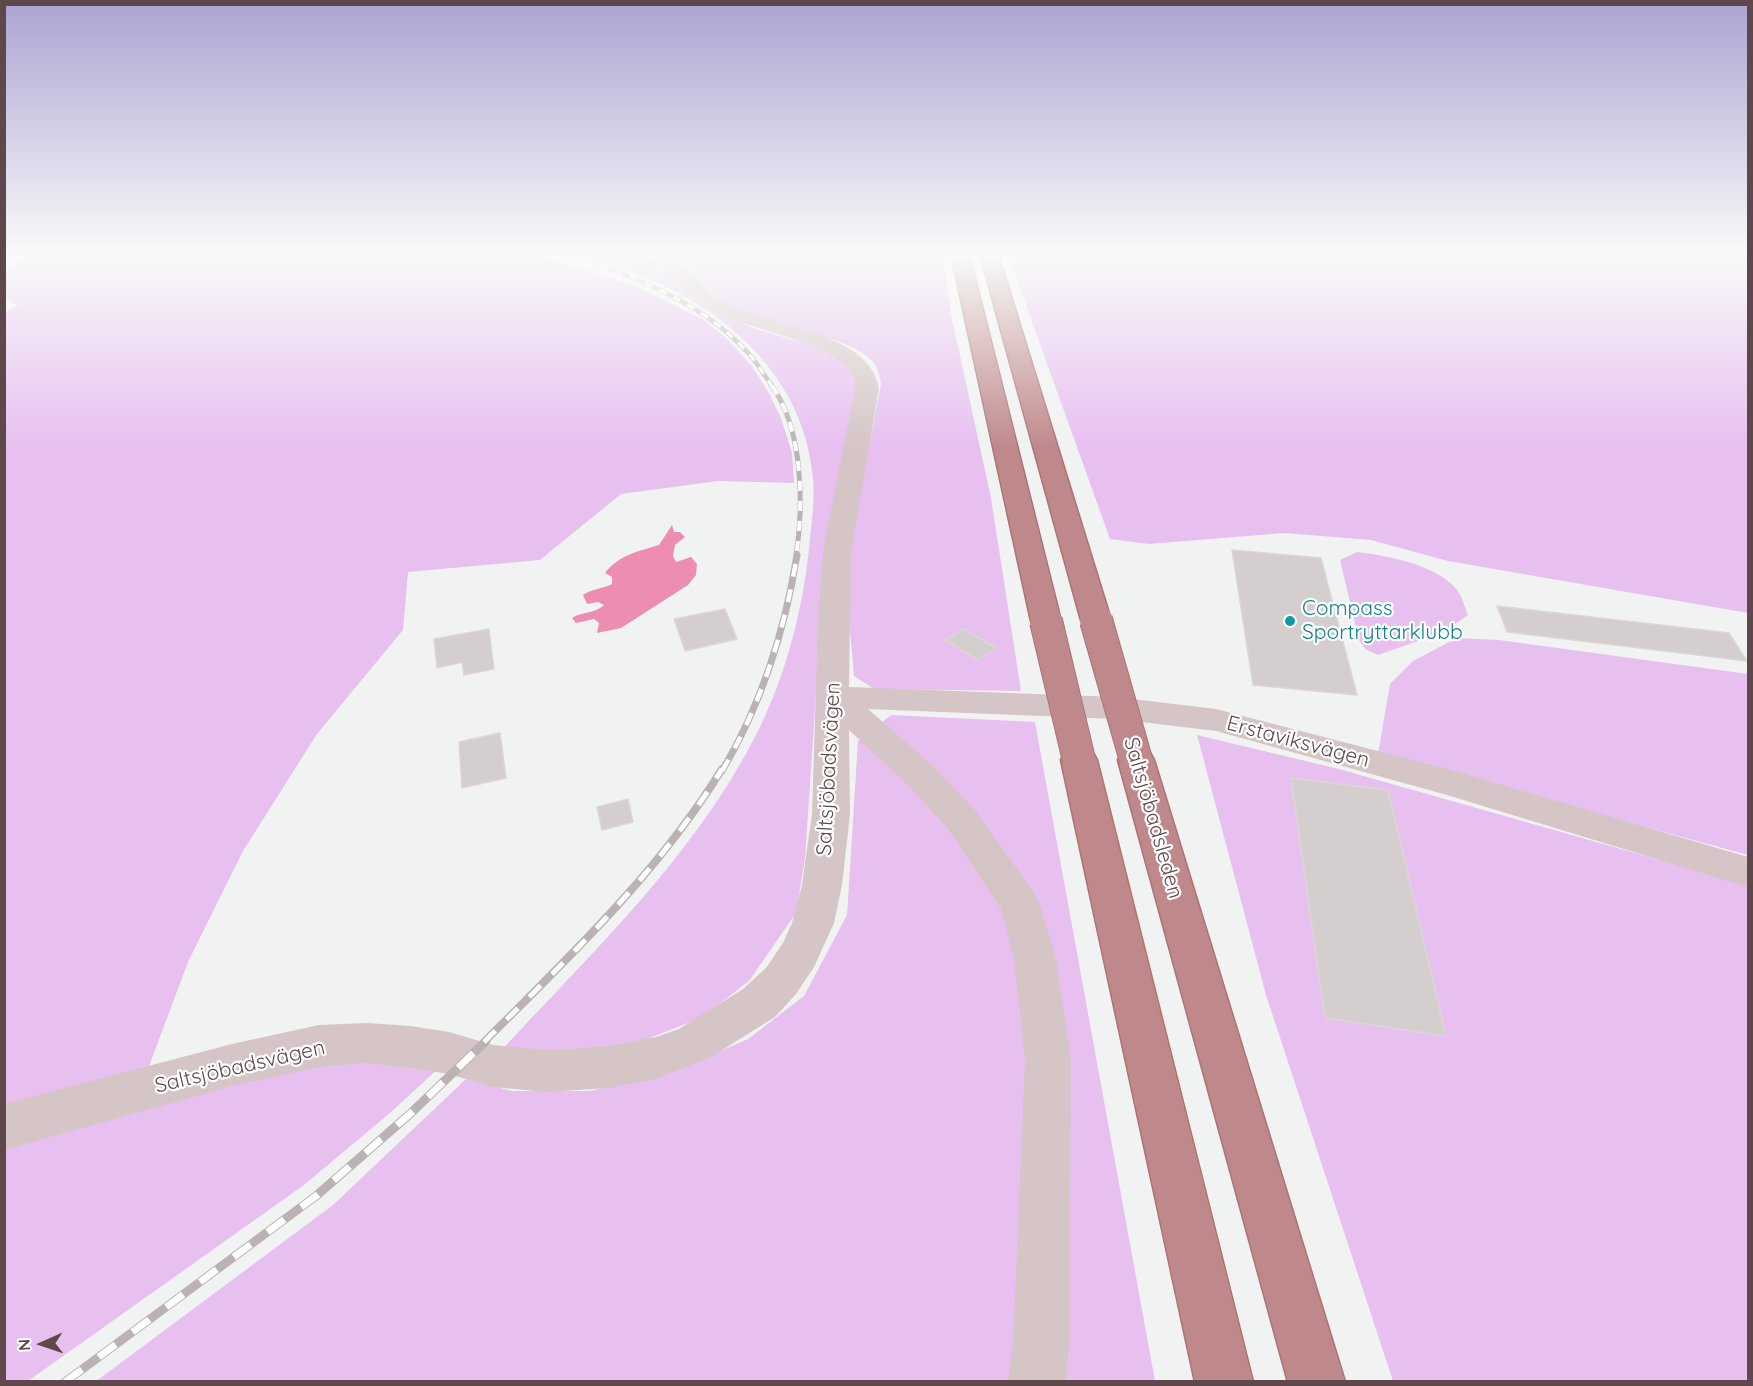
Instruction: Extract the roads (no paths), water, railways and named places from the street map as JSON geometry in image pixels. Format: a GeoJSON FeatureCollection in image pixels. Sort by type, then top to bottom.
{"type":"FeatureCollection","features":[{"type":"Feature","properties":{"kind":"highway"},"geometry":{"type":"LineString","coordinates":[[975,319],[1224,1382]]}},
{"type":"Feature","properties":{"kind":"highway","name":"Saltsjöbadsleden"},"geometry":{"type":"LineString","coordinates":[[1008,319],[1317,1382]]}},
{"type":"Feature","properties":{"kind":"street","name":"Saltsjöbadsvägen"},"geometry":{"type":"LineString","coordinates":[[4,1127],[232,1065],[319,1046],[367,1043],[411,1047],[450,1053],[493,1066],[546,1071],[621,1065],[656,1058],[694,1043],[759,1003],[774,988],[799,954],[813,923],[822,885],[831,814],[833,624],[837,552],[868,387],[864,370],[834,349],[748,319]]}},
{"type":"Feature","properties":{"kind":"street","name":"Erstaviksvägen"},"geometry":{"type":"LineString","coordinates":[[833,697],[1116,708],[1216,720],[1451,783],[1749,872]]}},
{"type":"Feature","properties":{"kind":"street"},"geometry":{"type":"LineString","coordinates":[[833,697],[920,775],[962,820],[1020,905],[1035,959],[1048,1060],[1041,1344],[1037,1382]]}},
{"type":"Feature","properties":{"kind":"railway"},"geometry":{"type":"LineString","coordinates":[[709,319],[749,354],[773,388]]}},
{"type":"Feature","properties":{"kind":"railway"},"geometry":{"type":"LineString","coordinates":[[772,386],[790,424],[799,468],[800,514],[796,556]]}},
{"type":"Feature","properties":{"kind":"railway"},"geometry":{"type":"LineString","coordinates":[[722,771],[748,720],[770,666],[786,611],[797,555]]}},
{"type":"Feature","properties":{"kind":"railway"},"geometry":{"type":"LineString","coordinates":[[484,1042],[580,945],[641,878],[697,807],[722,769]]}},
{"type":"Feature","properties":{"kind":"railway"},"geometry":{"type":"LineString","coordinates":[[65,1382],[316,1196],[411,1113],[486,1041]]}},
{"type":"Feature","properties":{"kind":"place","name":"Compass Sportryttarklubb"},"geometry":{"type":"Point","coordinates":[1290,621]}}]}
